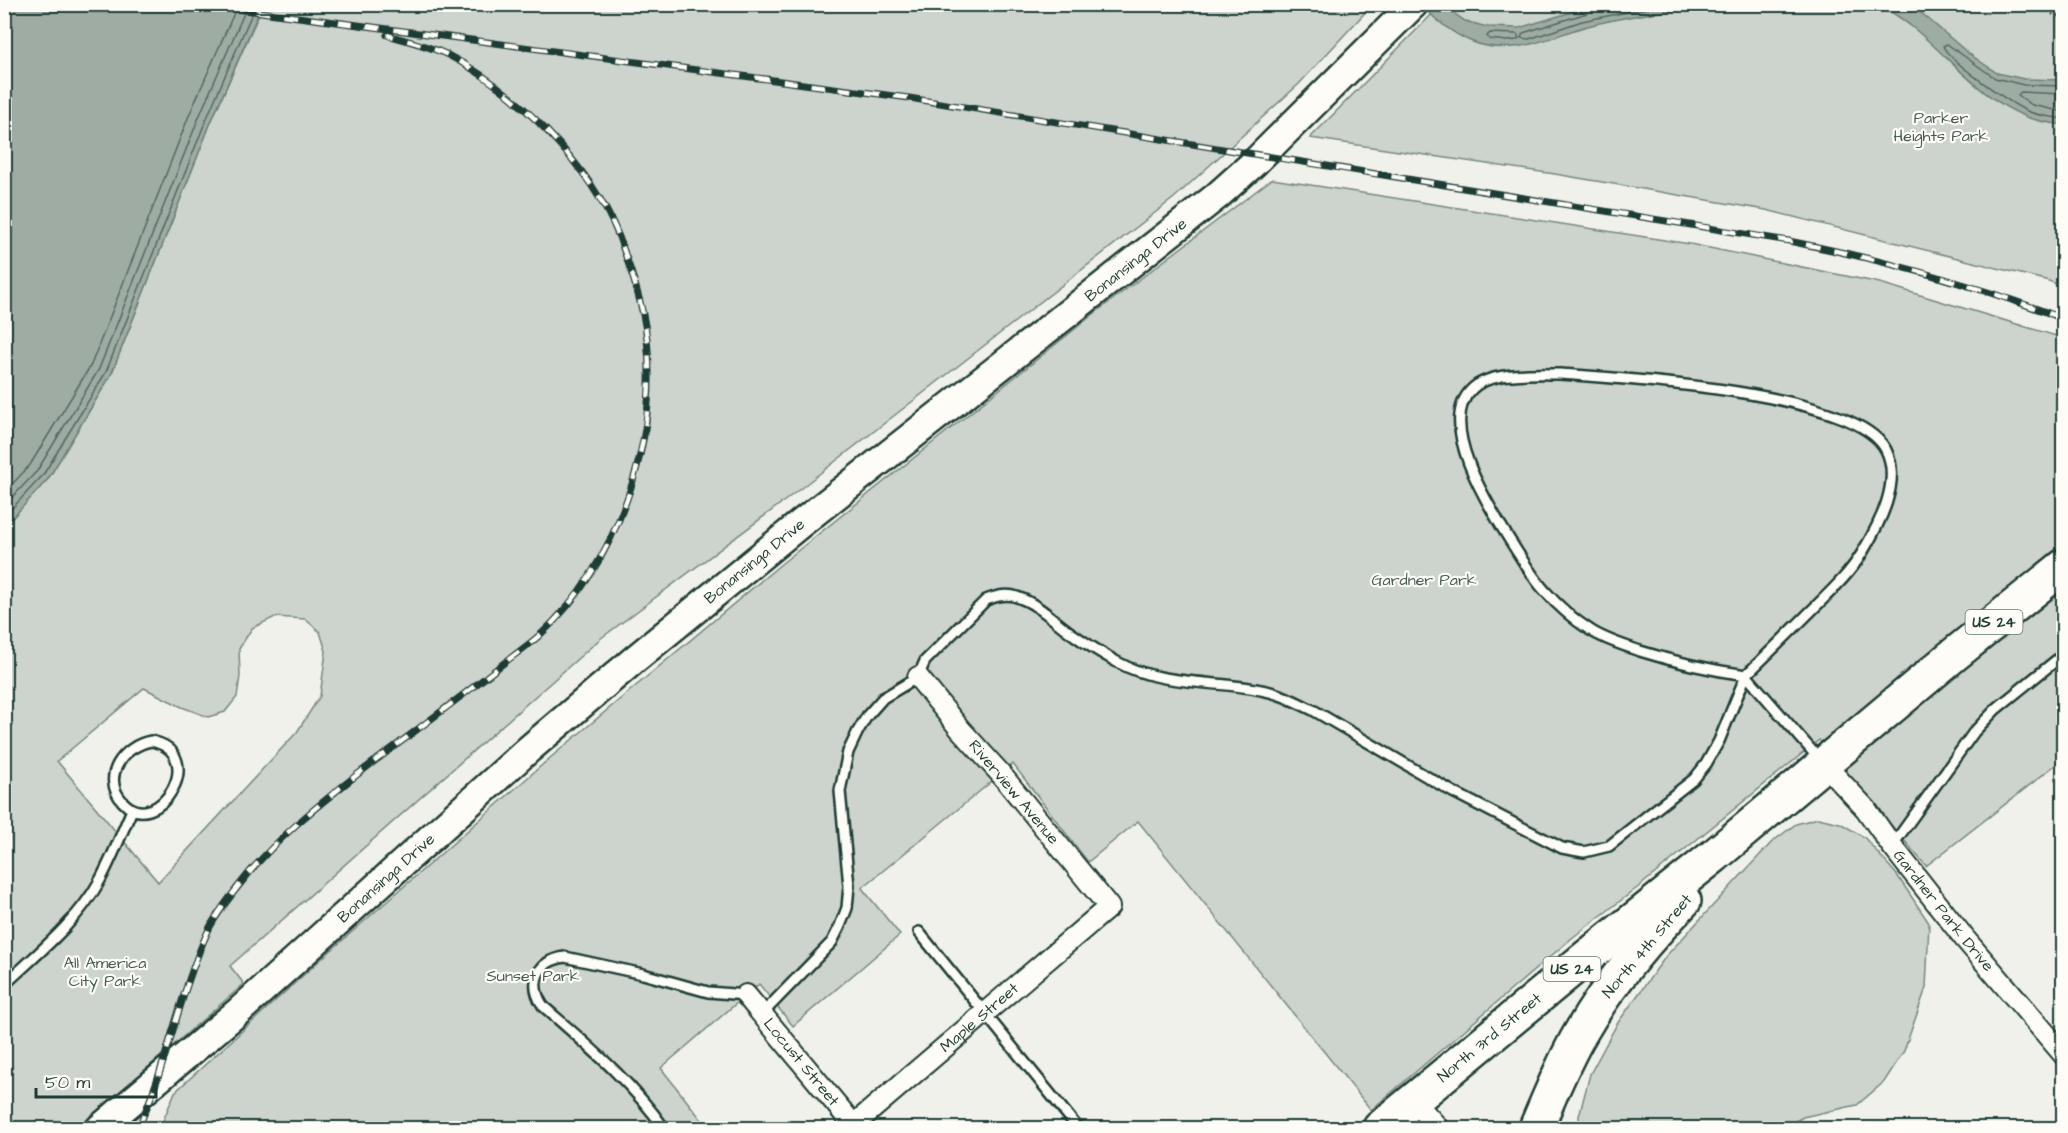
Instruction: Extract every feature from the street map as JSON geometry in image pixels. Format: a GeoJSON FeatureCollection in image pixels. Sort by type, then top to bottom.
{"type":"FeatureCollection","features":[{"type":"Feature","properties":{"kind":"highway","name":"US 24"},"geometry":{"type":"LineString","coordinates":[[1768,812],[1950,658],[2064,566]]}},
{"type":"Feature","properties":{"kind":"highway","name":"North 3rd Street"},"geometry":{"type":"LineString","coordinates":[[1380,1128],[1583,960],[1768,812]]}},
{"type":"Feature","properties":{"kind":"highway","name":"North 4th Street"},"geometry":{"type":"LineString","coordinates":[[1536,1128],[1580,1032],[1610,986],[1657,930],[1768,812]]}},
{"type":"Feature","properties":{"kind":"street","name":"Bonansinga Drive"},"geometry":{"type":"LineString","coordinates":[[100,1128],[239,1011],[529,749],[635,659],[800,524],[1217,196],[1255,162],[1414,4]]}},
{"type":"Feature","properties":{"kind":"street","name":"Riverview Avenue"},"geometry":{"type":"LineString","coordinates":[[918,677],[1109,907]]}},
{"type":"Feature","properties":{"kind":"street","name":"Gardner Park Drive"},"geometry":{"type":"LineString","coordinates":[[1825,765],[1866,809],[1965,939],[2064,1055]]}},
{"type":"Feature","properties":{"kind":"street","name":"Maple Street"},"geometry":{"type":"LineString","coordinates":[[853,1127],[1109,907]]}},
{"type":"Feature","properties":{"kind":"street","name":"Locust Street"},"geometry":{"type":"LineString","coordinates":[[746,995],[853,1127]]}},
{"type":"Feature","properties":{"kind":"street"},"geometry":{"type":"LineString","coordinates":[[1414,1101],[1438,1128]]}},
{"type":"Feature","properties":{"kind":"lane"},"geometry":{"type":"LineString","coordinates":[[762,1014],[832,942],[840,926],[846,908],[849,886],[840,791],[848,752],[867,716],[883,698],[918,677],[925,661],[986,600],[1006,595],[1017,596],[1034,605],[1084,642],[1119,663],[1137,670],[1171,678],[1262,690],[1285,696],[1484,809],[1562,848],[1584,852],[1597,850],[1618,840],[1694,779],[1719,741],[1746,675],[1840,582],[1862,554],[1878,523],[1891,481],[1890,459],[1877,437],[1866,429],[1807,407],[1762,396],[1718,388],[1645,380],[1560,374],[1489,379],[1471,390],[1461,406],[1460,417],[1465,453],[1473,476],[1499,522],[1544,590],[1564,611],[1610,641],[1674,662],[1746,675],[1825,765]]}},
{"type":"Feature","properties":{"kind":"lane"},"geometry":{"type":"LineString","coordinates":[[1892,846],[1974,732],[1996,709],[2064,654]]}},
{"type":"Feature","properties":{"kind":"lane"},"geometry":{"type":"LineString","coordinates":[[151,741],[165,745],[171,750],[178,766],[175,787],[162,803],[154,808],[138,812],[132,810],[119,797],[115,786],[117,764],[123,754],[141,743],[151,741]]}},
{"type":"Feature","properties":{"kind":"lane"},"geometry":{"type":"LineString","coordinates":[[4,985],[53,938],[92,895],[132,810]]}},
{"type":"Feature","properties":{"kind":"lane"},"geometry":{"type":"LineString","coordinates":[[919,932],[1078,1128]]}},
{"type":"Feature","properties":{"kind":"lane"},"geometry":{"type":"LineString","coordinates":[[664,1128],[622,1078],[543,1006],[535,987],[539,972],[546,963],[555,958],[565,957],[643,974],[708,992],[746,995]]}},
{"type":"Feature","properties":{"kind":"path"},"geometry":{"type":"LineString","coordinates":[[2037,4],[2054,15],[2064,17]]}},
{"type":"Feature","properties":{"kind":"green space","name":"All America City Park"},"geometry":{"type":"Polygon","coordinates":[[[263,5],[1372,5],[1299,84],[1174,198],[787,499],[600,639],[230,966],[244,984],[78,1128],[5,1128],[4,526],[48,479],[111,375],[211,122],[263,5]],[[275,617],[252,628],[239,649],[240,676],[237,697],[225,712],[208,717],[144,688],[57,761],[158,882],[297,732],[320,696],[326,651],[320,632],[305,619],[275,617]]]}},
{"type":"Feature","properties":{"kind":"green space","name":"Parker Heights Park"},"geometry":{"type":"Polygon","coordinates":[[[1441,5],[2063,5],[2063,287],[2049,281],[1766,210],[1555,174],[1310,138],[1441,5]]]}},
{"type":"Feature","properties":{"kind":"green space","name":"Gardner Park"},"geometry":{"type":"Polygon","coordinates":[[[1272,179],[1690,244],[1880,283],[2063,338],[2063,759],[1926,866],[1819,740],[1641,885],[1572,938],[1371,1110],[1138,821],[1088,862],[1013,764],[862,888],[900,935],[793,1026],[759,984],[661,1068],[708,1128],[160,1128],[175,1092],[319,961],[550,758],[781,564],[1095,313],[1272,179]]]}},
{"type":"Feature","properties":{"kind":"green space"},"geometry":{"type":"Polygon","coordinates":[[[1818,818],[1840,823],[1864,837],[1897,875],[1929,923],[1926,988],[1904,1051],[1884,1082],[1857,1105],[1803,1117],[1783,1128],[1580,1128],[1579,1116],[1590,1074],[1617,1024],[1666,956],[1772,842],[1796,824],[1818,818]]]}},
{"type":"Feature","properties":{"kind":"water"},"geometry":{"type":"Polygon","coordinates":[[[5,4],[262,5],[211,122],[111,375],[48,479],[5,526],[5,4]]]}},
{"type":"Feature","properties":{"kind":"water"},"geometry":{"type":"Polygon","coordinates":[[[1421,5],[1442,5],[1465,21],[1487,27],[1519,28],[1595,5],[1719,5],[1617,19],[1531,44],[1498,47],[1470,41],[1457,35],[1421,5]]]}},
{"type":"Feature","properties":{"kind":"water"},"geometry":{"type":"Polygon","coordinates":[[[1879,5],[1912,5],[1968,53],[1997,73],[2024,79],[2063,80],[2063,125],[2031,119],[2006,107],[1969,79],[1917,31],[1879,5]]]}},
{"type":"Feature","properties":{"kind":"railway"},"geometry":{"type":"LineString","coordinates":[[200,4],[909,98],[1789,241],[1928,274],[2064,319]]}},
{"type":"Feature","properties":{"kind":"railway"},"geometry":{"type":"LineString","coordinates":[[138,1128],[158,1079],[189,978],[212,924],[229,898],[267,853],[317,807],[540,635],[567,606],[591,573],[611,538],[627,499],[639,460],[646,419],[649,379],[647,339],[643,313],[632,275],[619,237],[606,210],[571,157],[525,109],[499,88],[448,55],[387,35]]}},
{"type":"Feature","properties":{"kind":"park label","name":"Sunset Park"},"geometry":{"type":"Point","coordinates":[533,976]}}]}
